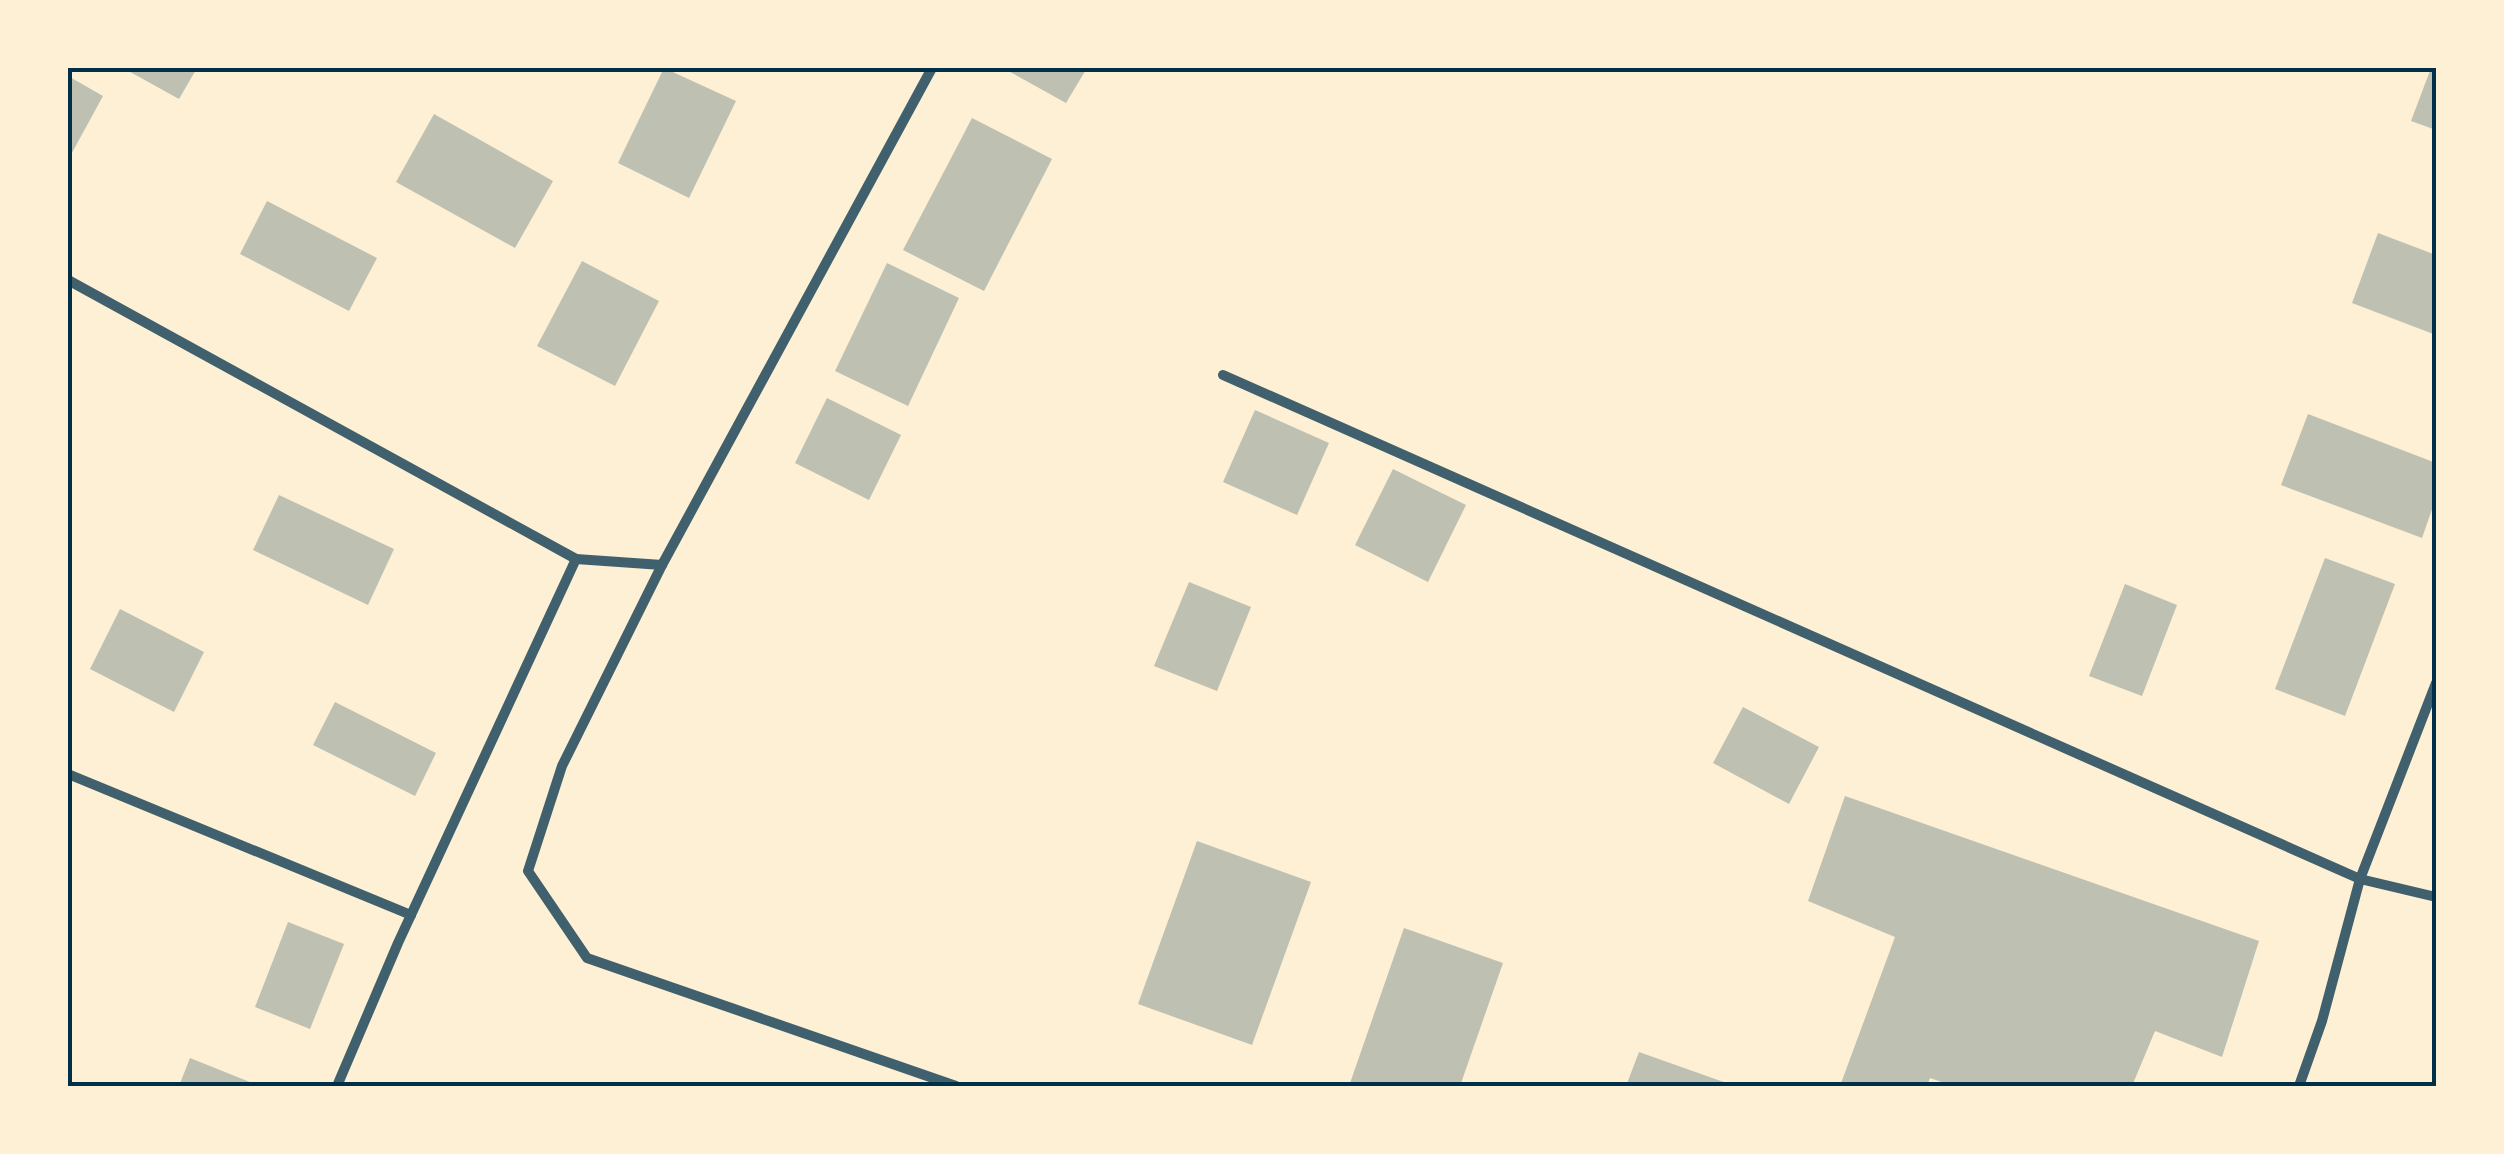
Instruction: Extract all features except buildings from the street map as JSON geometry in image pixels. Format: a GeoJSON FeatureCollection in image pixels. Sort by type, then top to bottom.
{"type":"FeatureCollection","features":[{"type":"Feature","properties":{"kind":"street"},"geometry":{"type":"LineString","coordinates":[[932,68],[662,565],[562,766],[528,870],[587,958],[956,1086]]}},
{"type":"Feature","properties":{"kind":"street"},"geometry":{"type":"LineString","coordinates":[[68,280],[576,560],[662,565]]}},
{"type":"Feature","properties":{"kind":"street"},"geometry":{"type":"LineString","coordinates":[[1223,375],[2360,879],[2436,897]]}},
{"type":"Feature","properties":{"kind":"street"},"geometry":{"type":"LineString","coordinates":[[337,1086],[411,915],[576,560]]}},
{"type":"Feature","properties":{"kind":"street"},"geometry":{"type":"LineString","coordinates":[[2300,1086],[2322,1022],[2360,879],[2436,683]]}},
{"type":"Feature","properties":{"kind":"street"},"geometry":{"type":"LineString","coordinates":[[68,774],[411,915]]}}]}
